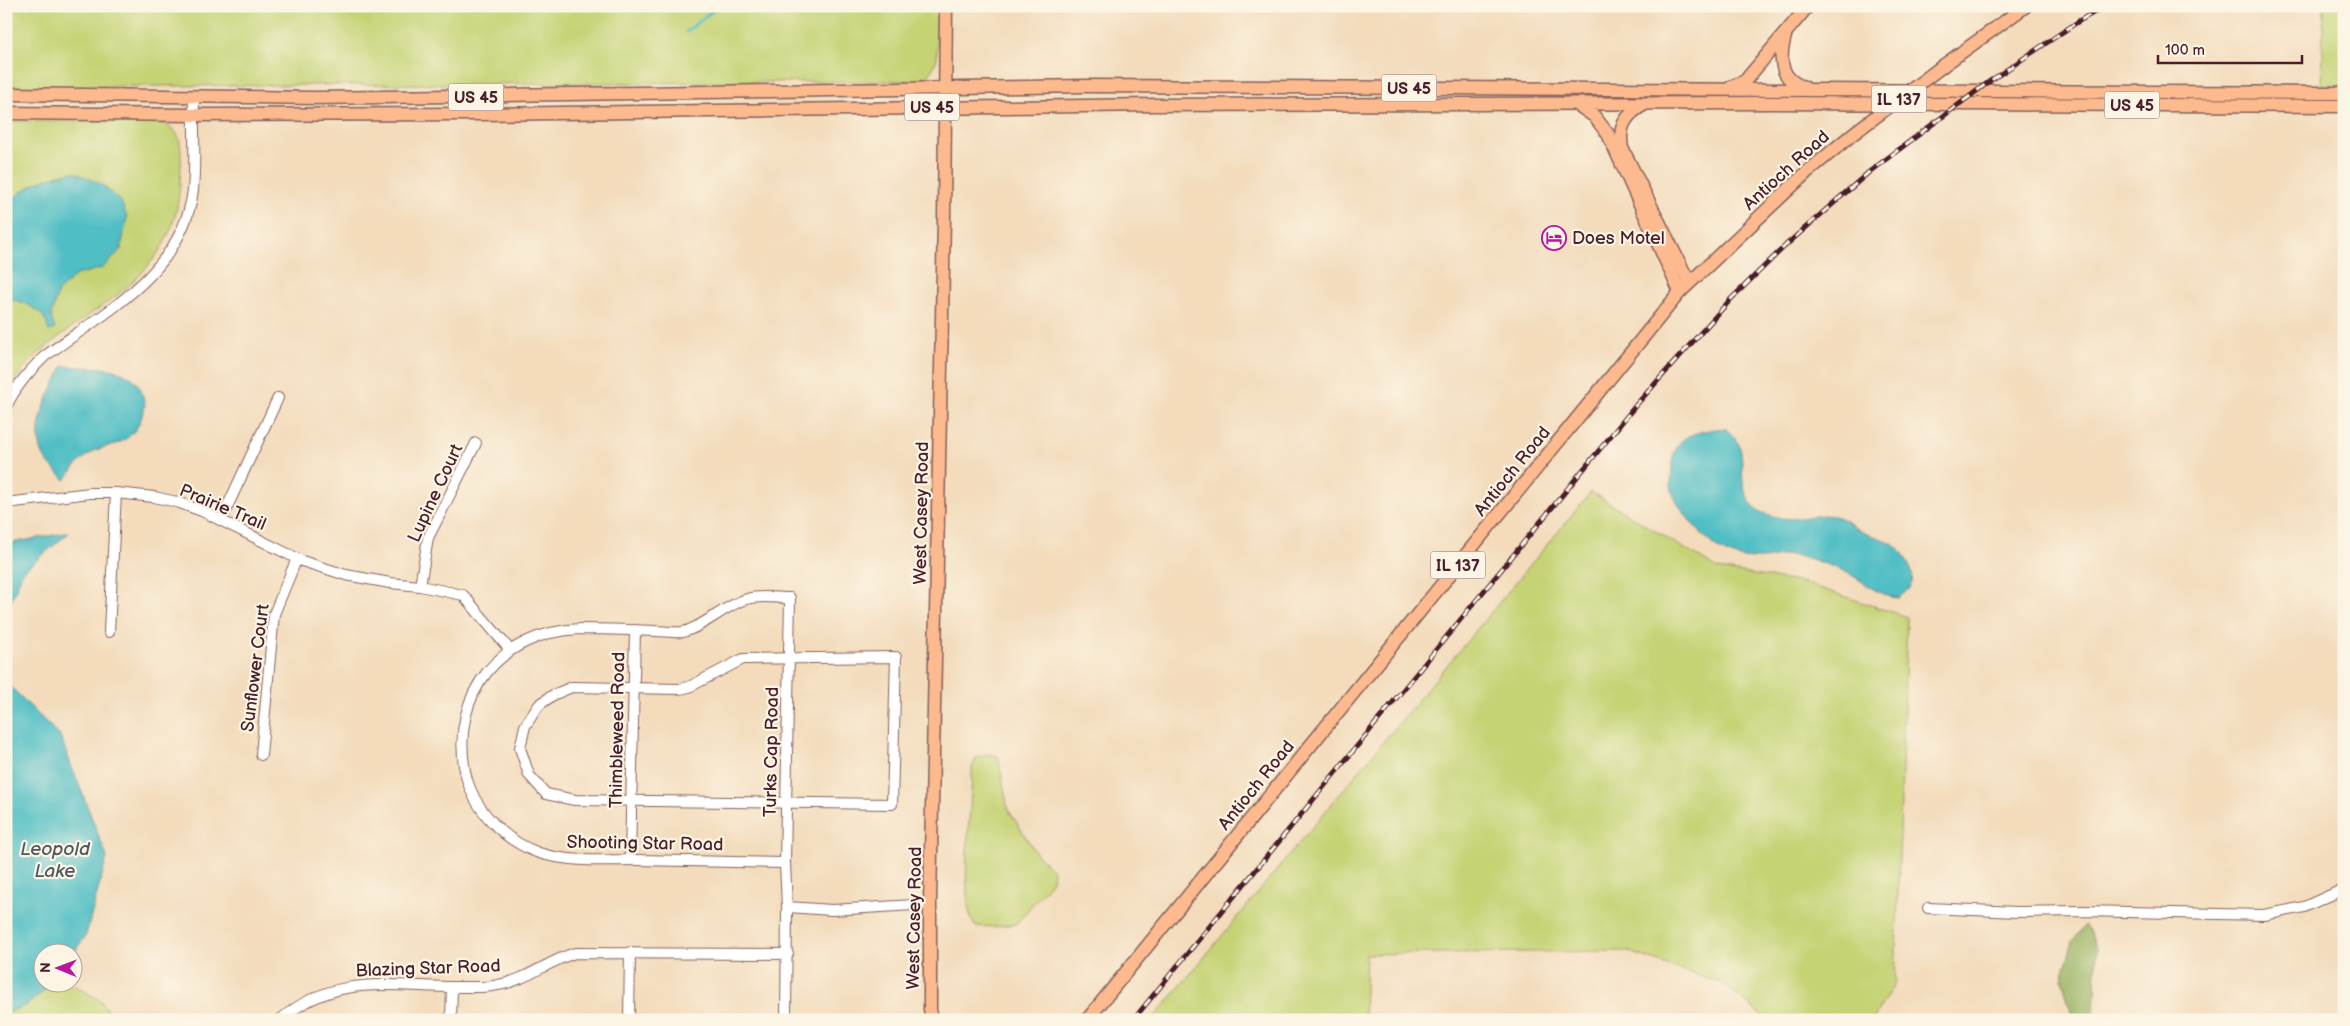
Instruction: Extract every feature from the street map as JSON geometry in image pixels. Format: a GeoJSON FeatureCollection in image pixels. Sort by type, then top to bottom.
{"type":"FeatureCollection","features":[{"type":"Feature","properties":{"kind":"main road","name":"West Casey Road"},"geometry":{"type":"LineString","coordinates":[[932,1020],[930,1009],[930,904],[946,106],[946,6]]}},
{"type":"Feature","properties":{"kind":"main road"},"geometry":{"type":"LineString","coordinates":[[1727,89],[1745,81],[1808,6]]}},
{"type":"Feature","properties":{"kind":"main road","name":"Antioch Road"},"geometry":{"type":"LineString","coordinates":[[1088,1020],[1689,282],[1807,172],[1854,133],[1944,64],[2008,10],[2026,6]]}},
{"type":"Feature","properties":{"kind":"main road"},"geometry":{"type":"LineString","coordinates":[[1786,34],[1781,50],[1783,69],[1794,84],[1810,89]]}},
{"type":"Feature","properties":{"kind":"main road","name":"US 45"},"geometry":{"type":"LineString","coordinates":[[6,94],[194,98],[432,98],[1086,86],[2344,93]]}},
{"type":"Feature","properties":{"kind":"main road","name":"US 45"},"geometry":{"type":"LineString","coordinates":[[6,113],[194,115],[481,114],[946,106],[1646,104],[2344,106]]}},
{"type":"Feature","properties":{"kind":"main road"},"geometry":{"type":"LineString","coordinates":[[1646,104],[1633,110],[1623,123],[1620,136],[1622,148],[1689,282]]}},
{"type":"Feature","properties":{"kind":"main road"},"geometry":{"type":"LineString","coordinates":[[1578,105],[1594,116],[1608,134],[1680,292]]}},
{"type":"Feature","properties":{"kind":"street"},"geometry":{"type":"LineString","coordinates":[[6,407],[17,386],[39,362],[142,285],[164,261],[178,239],[188,215],[193,190],[194,98]]}},
{"type":"Feature","properties":{"kind":"street"},"geometry":{"type":"LineString","coordinates":[[221,520],[278,398]]}},
{"type":"Feature","properties":{"kind":"street","name":"Lupine Court"},"geometry":{"type":"LineString","coordinates":[[420,586],[428,538],[476,443]]}},
{"type":"Feature","properties":{"kind":"street","name":"Prairie Trail"},"geometry":{"type":"LineString","coordinates":[[6,503],[90,493],[116,493],[154,497],[177,502],[221,520],[297,558],[346,575],[420,586],[463,596],[510,650]]}},
{"type":"Feature","properties":{"kind":"street"},"geometry":{"type":"LineString","coordinates":[[109,632],[116,493]]}},
{"type":"Feature","properties":{"kind":"street","name":"Sunflower Court"},"geometry":{"type":"LineString","coordinates":[[261,755],[274,614],[297,558]]}},
{"type":"Feature","properties":{"kind":"street","name":"Shooting Star Road"},"geometry":{"type":"LineString","coordinates":[[785,863],[575,860],[539,853],[505,834],[486,816],[465,774],[463,728],[476,686],[493,665],[510,650],[543,635],[562,631],[635,630],[684,632],[747,599],[790,598]]}},
{"type":"Feature","properties":{"kind":"street","name":"Turks Cap Road"},"geometry":{"type":"LineString","coordinates":[[786,1020],[788,954],[785,863],[790,598]]}},
{"type":"Feature","properties":{"kind":"street","name":"Thimbleweed Road"},"geometry":{"type":"LineString","coordinates":[[630,860],[635,630]]}},
{"type":"Feature","properties":{"kind":"street"},"geometry":{"type":"LineString","coordinates":[[896,657],[892,804],[632,802],[575,800],[546,794],[529,775],[520,748],[525,726],[538,705],[553,695],[572,688],[634,689],[689,687],[743,659],[896,657]]}},
{"type":"Feature","properties":{"kind":"street"},"geometry":{"type":"LineString","coordinates":[[1928,908],[2017,912],[2082,911],[2264,915],[2304,907],[2344,889]]}},
{"type":"Feature","properties":{"kind":"street"},"geometry":{"type":"LineString","coordinates":[[787,907],[832,910],[930,904]]}},
{"type":"Feature","properties":{"kind":"street"},"geometry":{"type":"LineString","coordinates":[[629,1020],[630,952]]}},
{"type":"Feature","properties":{"kind":"street","name":"Blazing Star Road"},"geometry":{"type":"LineString","coordinates":[[280,1020],[304,1002],[328,991],[344,987],[374,985],[497,986],[512,982],[561,957],[575,953],[788,954]]}},
{"type":"Feature","properties":{"kind":"street"},"geometry":{"type":"LineString","coordinates":[[451,1020],[452,987]]}},
{"type":"Feature","properties":{"kind":"green space"},"geometry":{"type":"Polygon","coordinates":[[[6,6],[937,6],[937,59],[930,74],[917,81],[6,87],[6,6]]]}},
{"type":"Feature","properties":{"kind":"green space"},"geometry":{"type":"Polygon","coordinates":[[[2324,6],[2344,6],[2344,85],[2321,85],[2324,6]]]}},
{"type":"Feature","properties":{"kind":"green space"},"geometry":{"type":"Polygon","coordinates":[[[6,121],[158,122],[171,128],[178,136],[181,148],[181,162],[175,216],[169,233],[158,253],[145,270],[114,298],[62,334],[39,353],[14,381],[6,394],[6,121]]]}},
{"type":"Feature","properties":{"kind":"green space"},"geometry":{"type":"Polygon","coordinates":[[[1591,492],[1718,569],[1804,583],[1907,617],[1895,982],[1873,1020],[1768,1020],[1723,984],[1627,951],[1366,954],[1364,1020],[1152,1020],[1591,492]]]}},
{"type":"Feature","properties":{"kind":"green space"},"geometry":{"type":"Polygon","coordinates":[[[986,754],[998,756],[1008,809],[1036,853],[1053,870],[1052,881],[1016,924],[994,927],[975,926],[970,914],[967,896],[966,874],[972,768],[976,758],[986,754]]]}},
{"type":"Feature","properties":{"kind":"green space"},"geometry":{"type":"Polygon","coordinates":[[[2085,924],[2097,947],[2094,1020],[2073,1020],[2062,978],[2073,941],[2085,924]]]}},
{"type":"Feature","properties":{"kind":"green space"},"geometry":{"type":"Polygon","coordinates":[[[82,990],[101,1001],[113,1020],[6,1020],[6,1013],[25,1006],[40,994],[82,994],[82,990]]]}},
{"type":"Feature","properties":{"kind":"water"},"geometry":{"type":"Polygon","coordinates":[[[74,172],[101,184],[121,201],[127,217],[121,249],[103,268],[76,275],[58,292],[51,316],[55,329],[49,331],[45,319],[38,311],[22,302],[6,299],[6,205],[22,191],[37,182],[74,172]]]}},
{"type":"Feature","properties":{"kind":"water"},"geometry":{"type":"Polygon","coordinates":[[[63,366],[109,369],[120,372],[130,377],[137,384],[145,405],[140,421],[130,435],[119,443],[90,453],[65,480],[46,460],[39,436],[42,412],[63,366]]]}},
{"type":"Feature","properties":{"kind":"water"},"geometry":{"type":"Polygon","coordinates":[[[1725,428],[1736,439],[1740,447],[1745,492],[1757,510],[1786,518],[1834,516],[1863,532],[1890,542],[1903,554],[1911,570],[1912,583],[1908,589],[1898,598],[1891,597],[1878,592],[1843,570],[1801,556],[1789,555],[1762,559],[1745,558],[1726,553],[1711,543],[1687,517],[1675,499],[1671,488],[1672,464],[1674,454],[1683,440],[1698,433],[1725,428]]]}},
{"type":"Feature","properties":{"kind":"water"},"geometry":{"type":"Polygon","coordinates":[[[70,532],[23,571],[6,614],[6,544],[70,532]]]}},
{"type":"Feature","properties":{"kind":"water","name":"Leopold Lake"},"geometry":{"type":"Polygon","coordinates":[[[6,663],[9,685],[60,736],[107,857],[86,935],[80,944],[32,944],[32,994],[40,994],[25,1006],[6,1013],[6,663]]]}},
{"type":"Feature","properties":{"kind":"waterway"},"geometry":{"type":"LineString","coordinates":[[686,32],[718,6]]}},
{"type":"Feature","properties":{"kind":"waterway"},"geometry":{"type":"LineString","coordinates":[[1561,10],[1568,6]]}},
{"type":"Feature","properties":{"kind":"railway"},"geometry":{"type":"LineString","coordinates":[[1133,1020],[1636,405],[1731,299],[1786,245],[1869,172],[1990,81],[2079,21],[2105,6]]}},
{"type":"Feature","properties":{"kind":"place","name":"Does Motel"},"geometry":{"type":"Point","coordinates":[1554,238]}}]}
